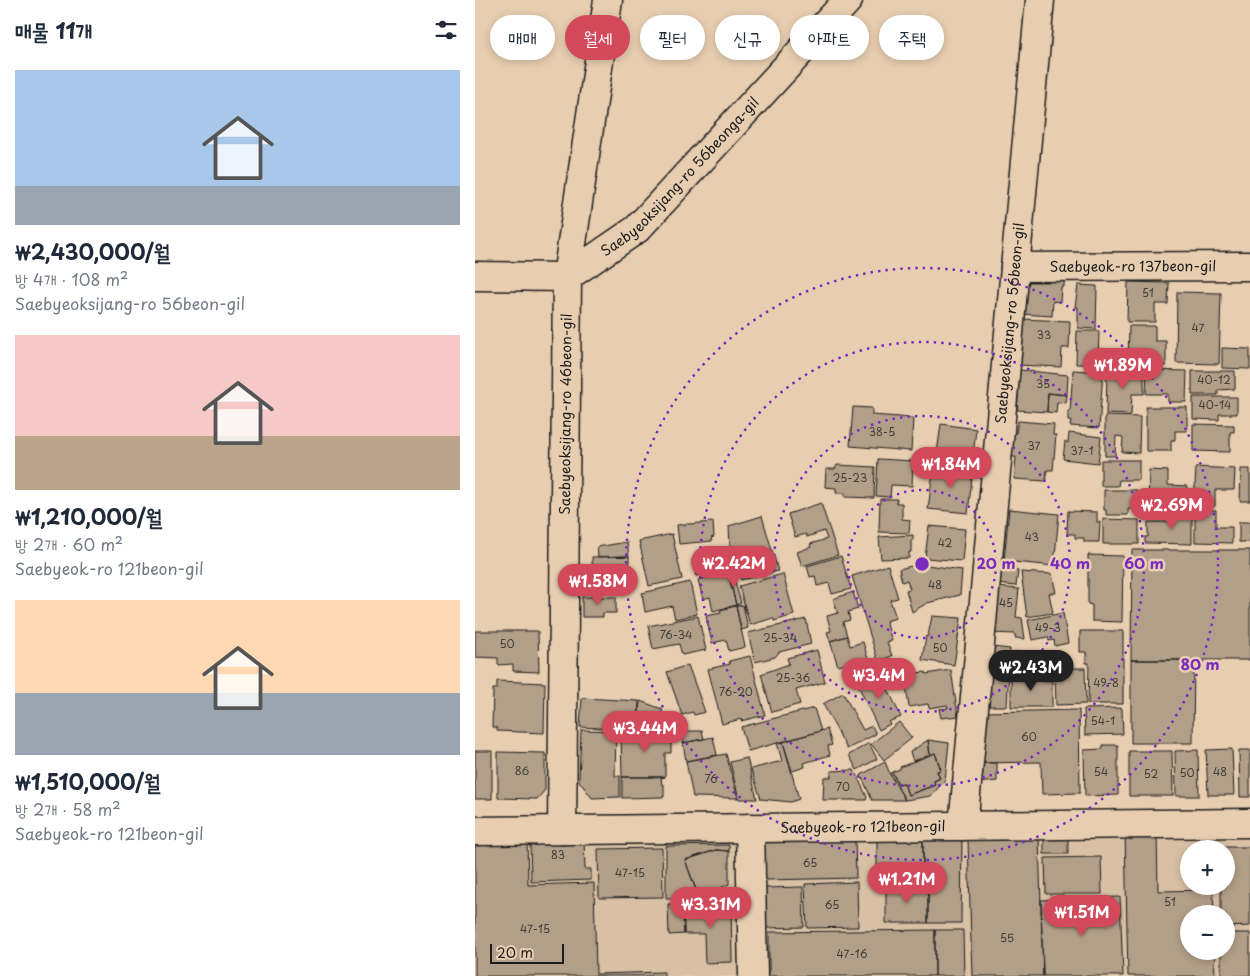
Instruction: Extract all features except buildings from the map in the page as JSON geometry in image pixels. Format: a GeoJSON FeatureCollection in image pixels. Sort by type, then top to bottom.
{"type":"FeatureCollection","features":[{"type":"Feature","properties":{"kind":"street","name":"Saebyeoksijang-ro 46beon-gil"},"geometry":{"type":"LineString","coordinates":[[562,830],[567,277],[608,0]]}},
{"type":"Feature","properties":{"kind":"street","name":"Saebyeoksijang-ro 56beonga-gil"},"geometry":{"type":"LineString","coordinates":[[567,277],[637,228],[848,0]]}},
{"type":"Feature","properties":{"kind":"street","name":"Saebyeoksijang-ro 56beon-gil"},"geometry":{"type":"LineString","coordinates":[[963,826],[1040,0]]}},
{"type":"Feature","properties":{"kind":"street","name":"Saebyeok-ro 137beon-gil"},"geometry":{"type":"LineString","coordinates":[[1015,267],[1250,266]]}},
{"type":"Feature","properties":{"kind":"street"},"geometry":{"type":"LineString","coordinates":[[475,276],[567,277]]}},
{"type":"Feature","properties":{"kind":"street","name":"Saebyeok-ro 121beon-gil"},"geometry":{"type":"LineString","coordinates":[[475,831],[1250,823]]}},
{"type":"Feature","properties":{"kind":"street"},"geometry":{"type":"LineString","coordinates":[[750,828],[753,976]]}},
{"type":"Feature","properties":{"kind":"shaded area"},"geometry":{"type":"Polygon","coordinates":[[[1250,839],[1250,976],[475,976],[475,845],[672,841],[771,843],[1250,839]]]}}]}
